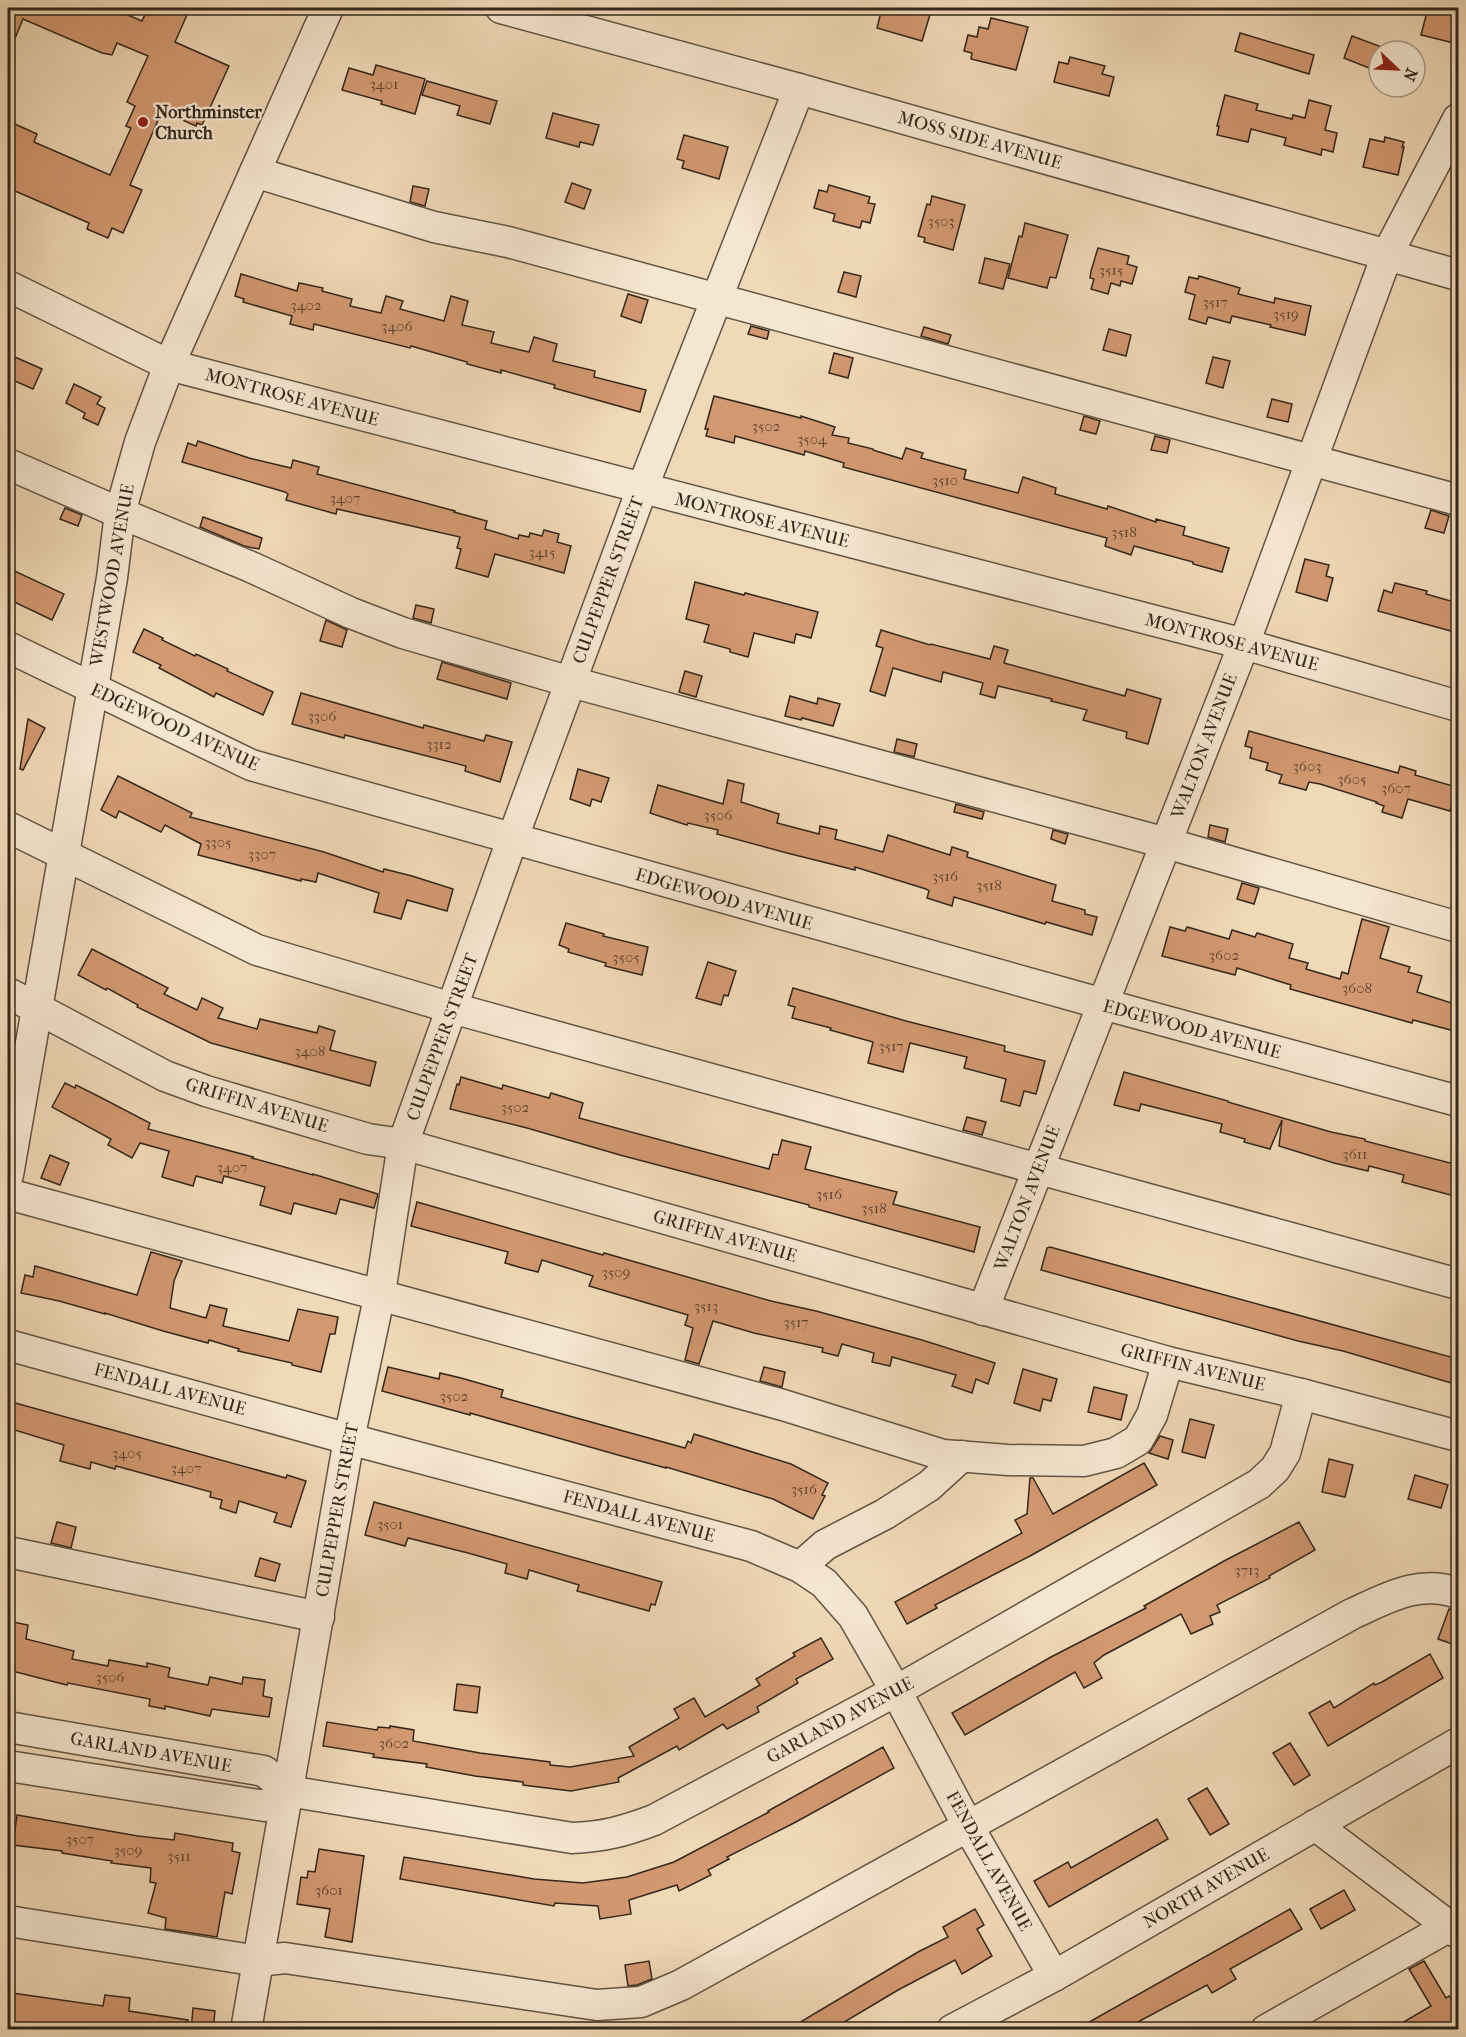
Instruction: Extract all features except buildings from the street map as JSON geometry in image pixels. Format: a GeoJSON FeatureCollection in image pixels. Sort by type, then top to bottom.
{"type":"FeatureCollection","features":[{"type":"Feature","properties":{"kind":"street","name":"WESTWOOD AVENUE"},"geometry":{"type":"LineString","coordinates":[[8,1172],[112,578],[120,513],[140,442],[169,364],[327,8]]}},
{"type":"Feature","properties":{"kind":"street","name":"MOSS SIDE AVENUE"},"geometry":{"type":"LineString","coordinates":[[501,8],[799,89],[1458,275]]}},
{"type":"Feature","properties":{"kind":"street","name":"CULPEPPER STREET"},"geometry":{"type":"LineString","coordinates":[[246,2030],[349,1439],[380,1293],[403,1144],[512,840],[642,489],[799,89]]}},
{"type":"Feature","properties":{"kind":"street","name":"WALTON AVENUE"},"geometry":{"type":"LineString","coordinates":[[983,1310],[1244,644],[1387,255],[1458,118]]}},
{"type":"Feature","properties":{"kind":"street"},"geometry":{"type":"LineString","coordinates":[[255,172],[434,227],[508,242],[1458,500]]}},
{"type":"Feature","properties":{"kind":"street","name":"MONTROSE AVENUE"},"geometry":{"type":"LineString","coordinates":[[8,286],[169,364],[1244,644],[1458,706]]}},
{"type":"Feature","properties":{"kind":"street"},"geometry":{"type":"LineString","coordinates":[[8,464],[251,567],[351,613],[403,633],[571,682],[1166,843],[1458,927]]}},
{"type":"Feature","properties":{"kind":"street","name":"EDGEWOOD AVENUE"},"geometry":{"type":"LineString","coordinates":[[8,647],[251,765],[512,840],[1458,1101]]}},
{"type":"Feature","properties":{"kind":"street"},"geometry":{"type":"LineString","coordinates":[[8,827],[257,950],[452,1008],[1458,1284]]}},
{"type":"Feature","properties":{"kind":"street","name":"GRIFFIN AVENUE"},"geometry":{"type":"LineString","coordinates":[[8,993],[165,1076],[206,1091],[368,1139],[403,1144],[1167,1362],[1301,1394],[1458,1436]]}},
{"type":"Feature","properties":{"kind":"street"},"geometry":{"type":"LineString","coordinates":[[8,1194],[380,1293],[783,1405],[943,1455],[1008,1460],[1084,1461],[1116,1454],[1138,1440],[1152,1415],[1167,1362]]}},
{"type":"Feature","properties":{"kind":"street","name":"FENDALL AVENUE"},"geometry":{"type":"LineString","coordinates":[[8,1345],[349,1439],[750,1545],[800,1567],[824,1583],[853,1616],[968,1826],[1054,1976]]}},
{"type":"Feature","properties":{"kind":"street","name":"GARLAND AVENUE"},"geometry":{"type":"LineString","coordinates":[[8,1727],[264,1771],[288,1791],[572,1838],[597,1837],[624,1831],[654,1820],[896,1691],[1259,1484],[1275,1469],[1285,1453],[1301,1394]]}},
{"type":"Feature","properties":{"kind":"street"},"geometry":{"type":"LineString","coordinates":[[800,1567],[825,1545],[885,1514],[929,1486],[962,1456]]}},
{"type":"Feature","properties":{"kind":"street"},"geometry":{"type":"LineString","coordinates":[[8,1552],[318,1617]]}},
{"type":"Feature","properties":{"kind":"street"},"geometry":{"type":"LineString","coordinates":[[8,1921],[258,1961],[285,1959],[597,2005],[641,2002],[681,1985],[1352,1614],[1394,1594],[1428,1587],[1458,1593]]}},
{"type":"Feature","properties":{"kind":"street","name":"NORTH AVENUE"},"geometry":{"type":"LineString","coordinates":[[952,2030],[1054,1976],[1458,1743]]}},
{"type":"Feature","properties":{"kind":"street","name":"GARLAND AVENUE"},"geometry":{"type":"LineString","coordinates":[[8,1766],[265,1806],[288,1791]]}},
{"type":"Feature","properties":{"kind":"street"},"geometry":{"type":"LineString","coordinates":[[1266,2030],[1454,1929],[1316,1826]]}},
{"type":"Feature","properties":{"kind":"place","name":"Northminster Church"},"geometry":{"type":"Point","coordinates":[143,122]}}]}
